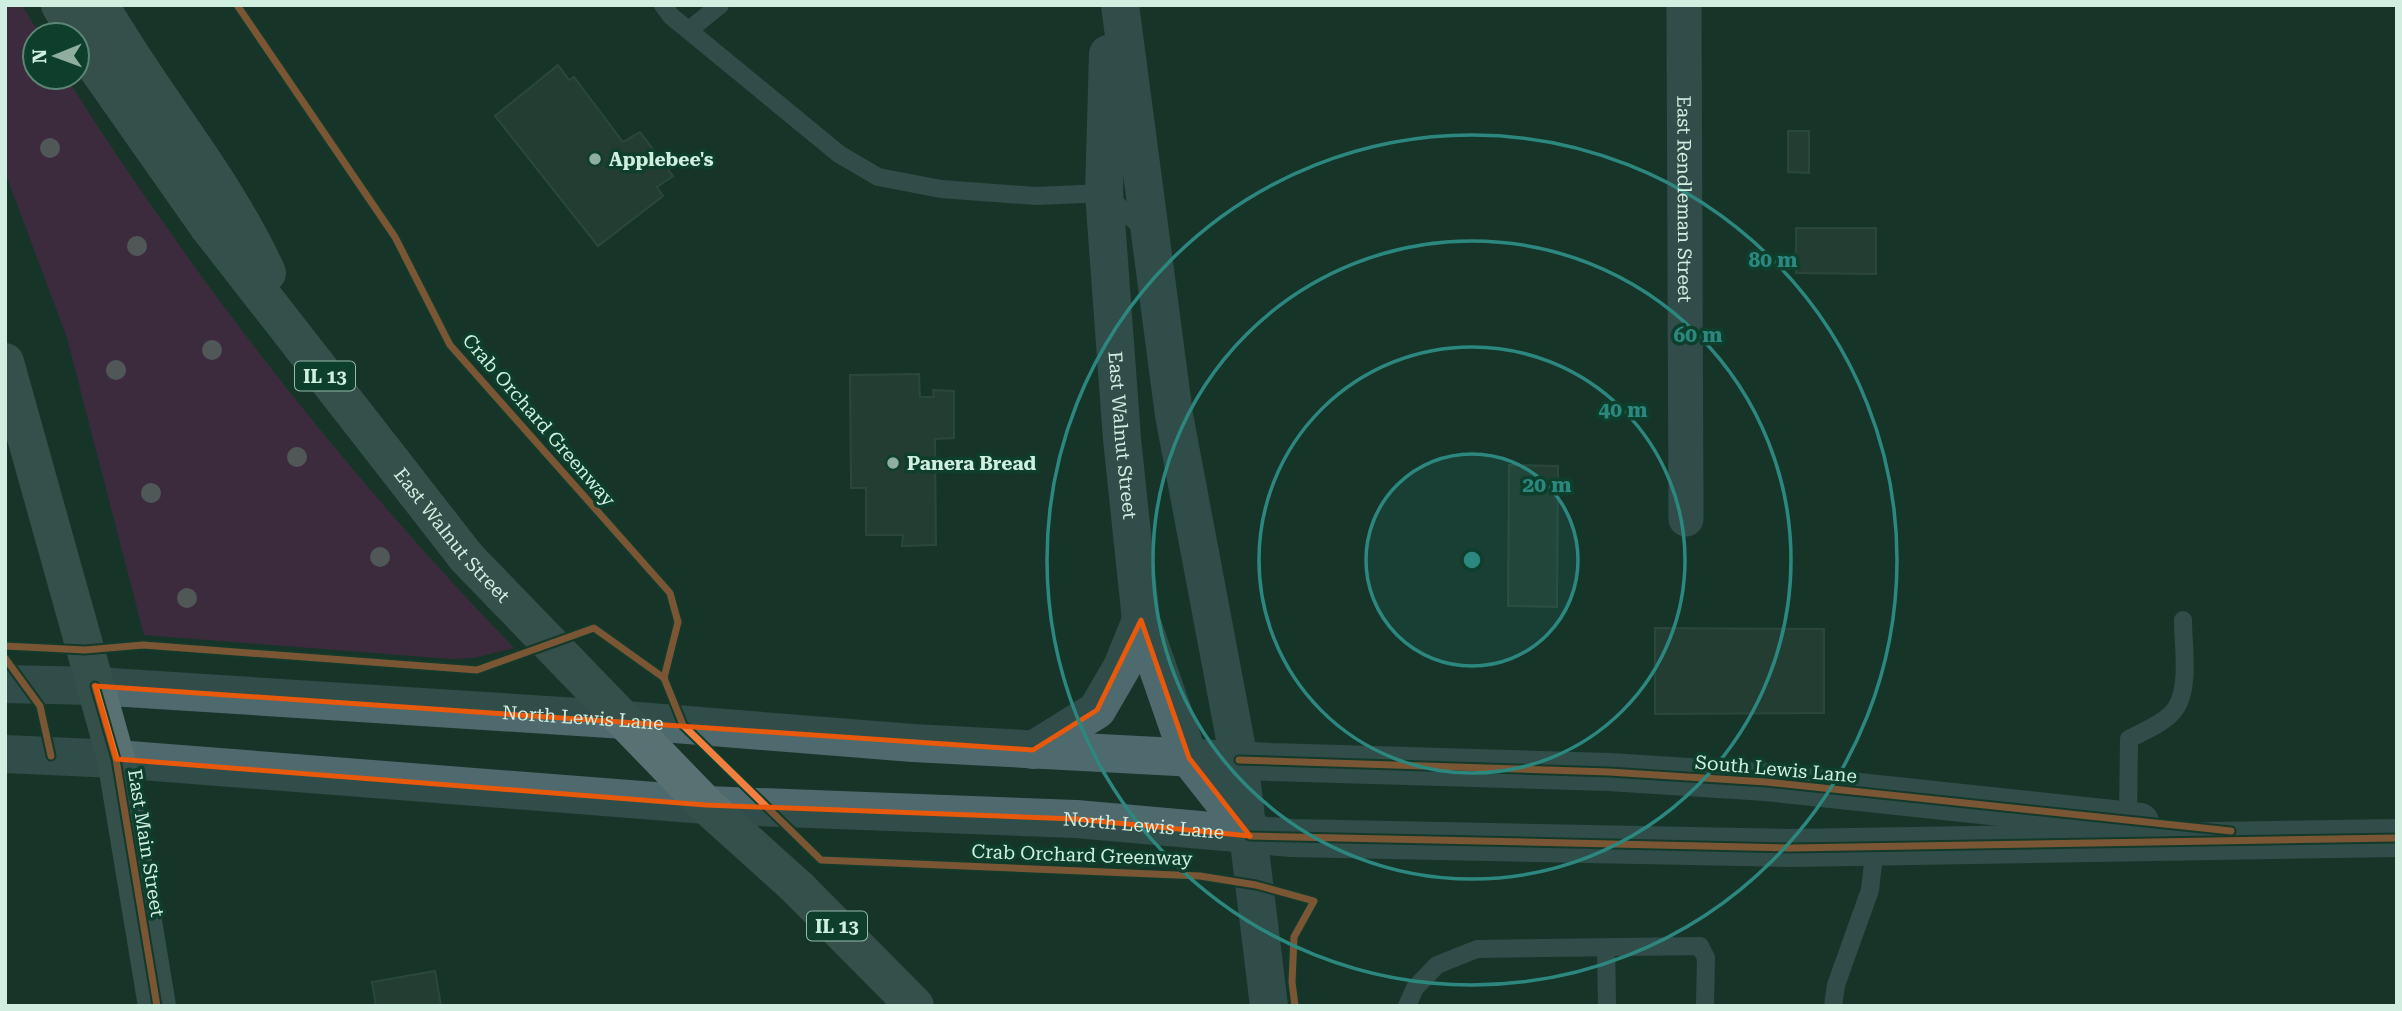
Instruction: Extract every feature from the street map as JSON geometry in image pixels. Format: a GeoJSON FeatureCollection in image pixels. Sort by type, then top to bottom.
{"type":"FeatureCollection","features":[{"type":"Feature","properties":{"kind":"highway","name":"East Walnut Street"},"geometry":{"type":"LineString","coordinates":[[60,5],[95,65],[208,226],[467,558],[706,805],[797,887],[915,1006]]}},
{"type":"Feature","properties":{"kind":"highway"},"geometry":{"type":"LineString","coordinates":[[100,5],[117,36],[205,161],[258,253],[300,344]]}},
{"type":"Feature","properties":{"kind":"highway","name":"East Main Street"},"geometry":{"type":"LineString","coordinates":[[5,362],[116,759],[157,1006]]}},
{"type":"Feature","properties":{"kind":"street","name":"East Walnut Street"},"geometry":{"type":"LineString","coordinates":[[1109,5],[1104,193],[1122,439],[1141,620],[1189,758],[1250,836]]}},
{"type":"Feature","properties":{"kind":"street"},"geometry":{"type":"LineString","coordinates":[[1120,5],[1174,415],[1239,760],[1269,1006]]}},
{"type":"Feature","properties":{"kind":"street","name":"East Rendleman Street"},"geometry":{"type":"LineString","coordinates":[[1684,5],[1686,519]]}},
{"type":"Feature","properties":{"kind":"street"},"geometry":{"type":"LineString","coordinates":[[1033,750],[1097,710],[1122,667],[1141,620]]}},
{"type":"Feature","properties":{"kind":"street","name":"North Lewis Lane"},"geometry":{"type":"LineString","coordinates":[[5,684],[95,686],[625,720],[1033,750],[1239,760]]}},
{"type":"Feature","properties":{"kind":"street","name":"North Lewis Lane"},"geometry":{"type":"LineString","coordinates":[[5,754],[116,759],[706,805],[1076,819],[1250,836]]}},
{"type":"Feature","properties":{"kind":"street","name":"South Lewis Lane"},"geometry":{"type":"LineString","coordinates":[[1239,760],[1622,772],[1766,782],[2308,840]]}},
{"type":"Feature","properties":{"kind":"street","name":"South Lewis Lane"},"geometry":{"type":"LineString","coordinates":[[1250,836],[1433,842],[1875,846],[2397,838]]}},
{"type":"Feature","properties":{"kind":"lane"},"geometry":{"type":"LineString","coordinates":[[663,5],[689,30],[839,154],[878,177],[941,189],[1036,196],[1104,193],[1151,235]]}},
{"type":"Feature","properties":{"kind":"lane"},"geometry":{"type":"LineString","coordinates":[[689,30],[720,5]]}},
{"type":"Feature","properties":{"kind":"lane"},"geometry":{"type":"LineString","coordinates":[[2128,820],[2129,739],[2155,726],[2175,709],[2182,685],[2183,620]]}},
{"type":"Feature","properties":{"kind":"lane"},"geometry":{"type":"LineString","coordinates":[[1833,1006],[1836,985],[1870,890],[1875,846]]}},
{"type":"Feature","properties":{"kind":"lane"},"geometry":{"type":"LineString","coordinates":[[1407,1006],[1415,988],[1437,965],[1476,949],[1700,946],[1706,958],[1705,1006]]}},
{"type":"Feature","properties":{"kind":"lane"},"geometry":{"type":"LineString","coordinates":[[1606,947],[1607,1006]]}},
{"type":"Feature","properties":{"kind":"highlighted area"},"geometry":{"type":"Polygon","coordinates":[[[1141,620],[1189,758],[1250,836],[1076,819],[706,805],[116,759],[95,686],[1033,750],[1097,710],[1141,620]]]}},
{"type":"Feature","properties":{"kind":"shaded area"},"geometry":{"type":"Polygon","coordinates":[[[5,5],[22,5],[32,21],[21,21],[21,91],[75,91],[167,228],[275,374],[391,514],[514,648],[473,658],[452,659],[144,635],[67,338],[5,172],[5,5]]]}},
{"type":"Feature","properties":{"kind":"building","name":"Applebee's"},"geometry":{"type":"Polygon","coordinates":[[[558,65],[569,80],[574,77],[623,142],[640,132],[673,176],[657,187],[663,196],[598,246],[495,116],[558,65]]]}},
{"type":"Feature","properties":{"kind":"building"},"geometry":{"type":"Polygon","coordinates":[[[1788,131],[1809,131],[1809,173],[1788,172],[1788,131]]]}},
{"type":"Feature","properties":{"kind":"building"},"geometry":{"type":"Polygon","coordinates":[[[1796,228],[1876,228],[1876,274],[1796,273],[1796,228]]]}},
{"type":"Feature","properties":{"kind":"building","name":"Panera Bread"},"geometry":{"type":"Polygon","coordinates":[[[919,374],[920,397],[934,397],[933,390],[954,391],[954,438],[935,439],[936,545],[902,546],[903,535],[866,535],[866,488],[851,488],[850,375],[919,374]]]}},
{"type":"Feature","properties":{"kind":"building"},"geometry":{"type":"Polygon","coordinates":[[[1509,465],[1558,466],[1557,607],[1508,606],[1509,465]]]}},
{"type":"Feature","properties":{"kind":"building"},"geometry":{"type":"Polygon","coordinates":[[[1655,628],[1824,629],[1824,713],[1655,714],[1655,628]]]}},
{"type":"Feature","properties":{"kind":"building"},"geometry":{"type":"Polygon","coordinates":[[[435,971],[441,1006],[376,1006],[372,982],[435,971]]]}},
{"type":"Feature","properties":{"kind":"cycle path","name":"Crab Orchard Greenway"},"geometry":{"type":"LineString","coordinates":[[237,5],[395,237],[450,345],[670,593],[678,622],[664,678]]}},
{"type":"Feature","properties":{"kind":"cycle path"},"geometry":{"type":"LineString","coordinates":[[5,646],[85,650],[143,645],[477,670],[594,628],[664,678]]}},
{"type":"Feature","properties":{"kind":"cycle path"},"geometry":{"type":"LineString","coordinates":[[5,658],[40,706],[51,756]]}},
{"type":"Feature","properties":{"kind":"cycle path","name":"Crab Orchard Greenway"},"geometry":{"type":"LineString","coordinates":[[664,678],[683,725],[821,860],[1200,876],[1256,885],[1314,901],[1294,937],[1292,982],[1295,1006]]}},
{"type":"Feature","properties":{"kind":"cycle path"},"geometry":{"type":"LineString","coordinates":[[95,686],[116,759],[157,1006]]}},
{"type":"Feature","properties":{"kind":"cycle path"},"geometry":{"type":"LineString","coordinates":[[1239,760],[1609,772],[1766,782],[2231,831]]}},
{"type":"Feature","properties":{"kind":"cycle path"},"geometry":{"type":"LineString","coordinates":[[1250,836],[1791,848],[2397,838]]}},
{"type":"Feature","properties":{"kind":"place","name":"Applebee's"},"geometry":{"type":"Point","coordinates":[595,159]}},
{"type":"Feature","properties":{"kind":"place","name":"Panera Bread"},"geometry":{"type":"Point","coordinates":[893,463]}}]}
